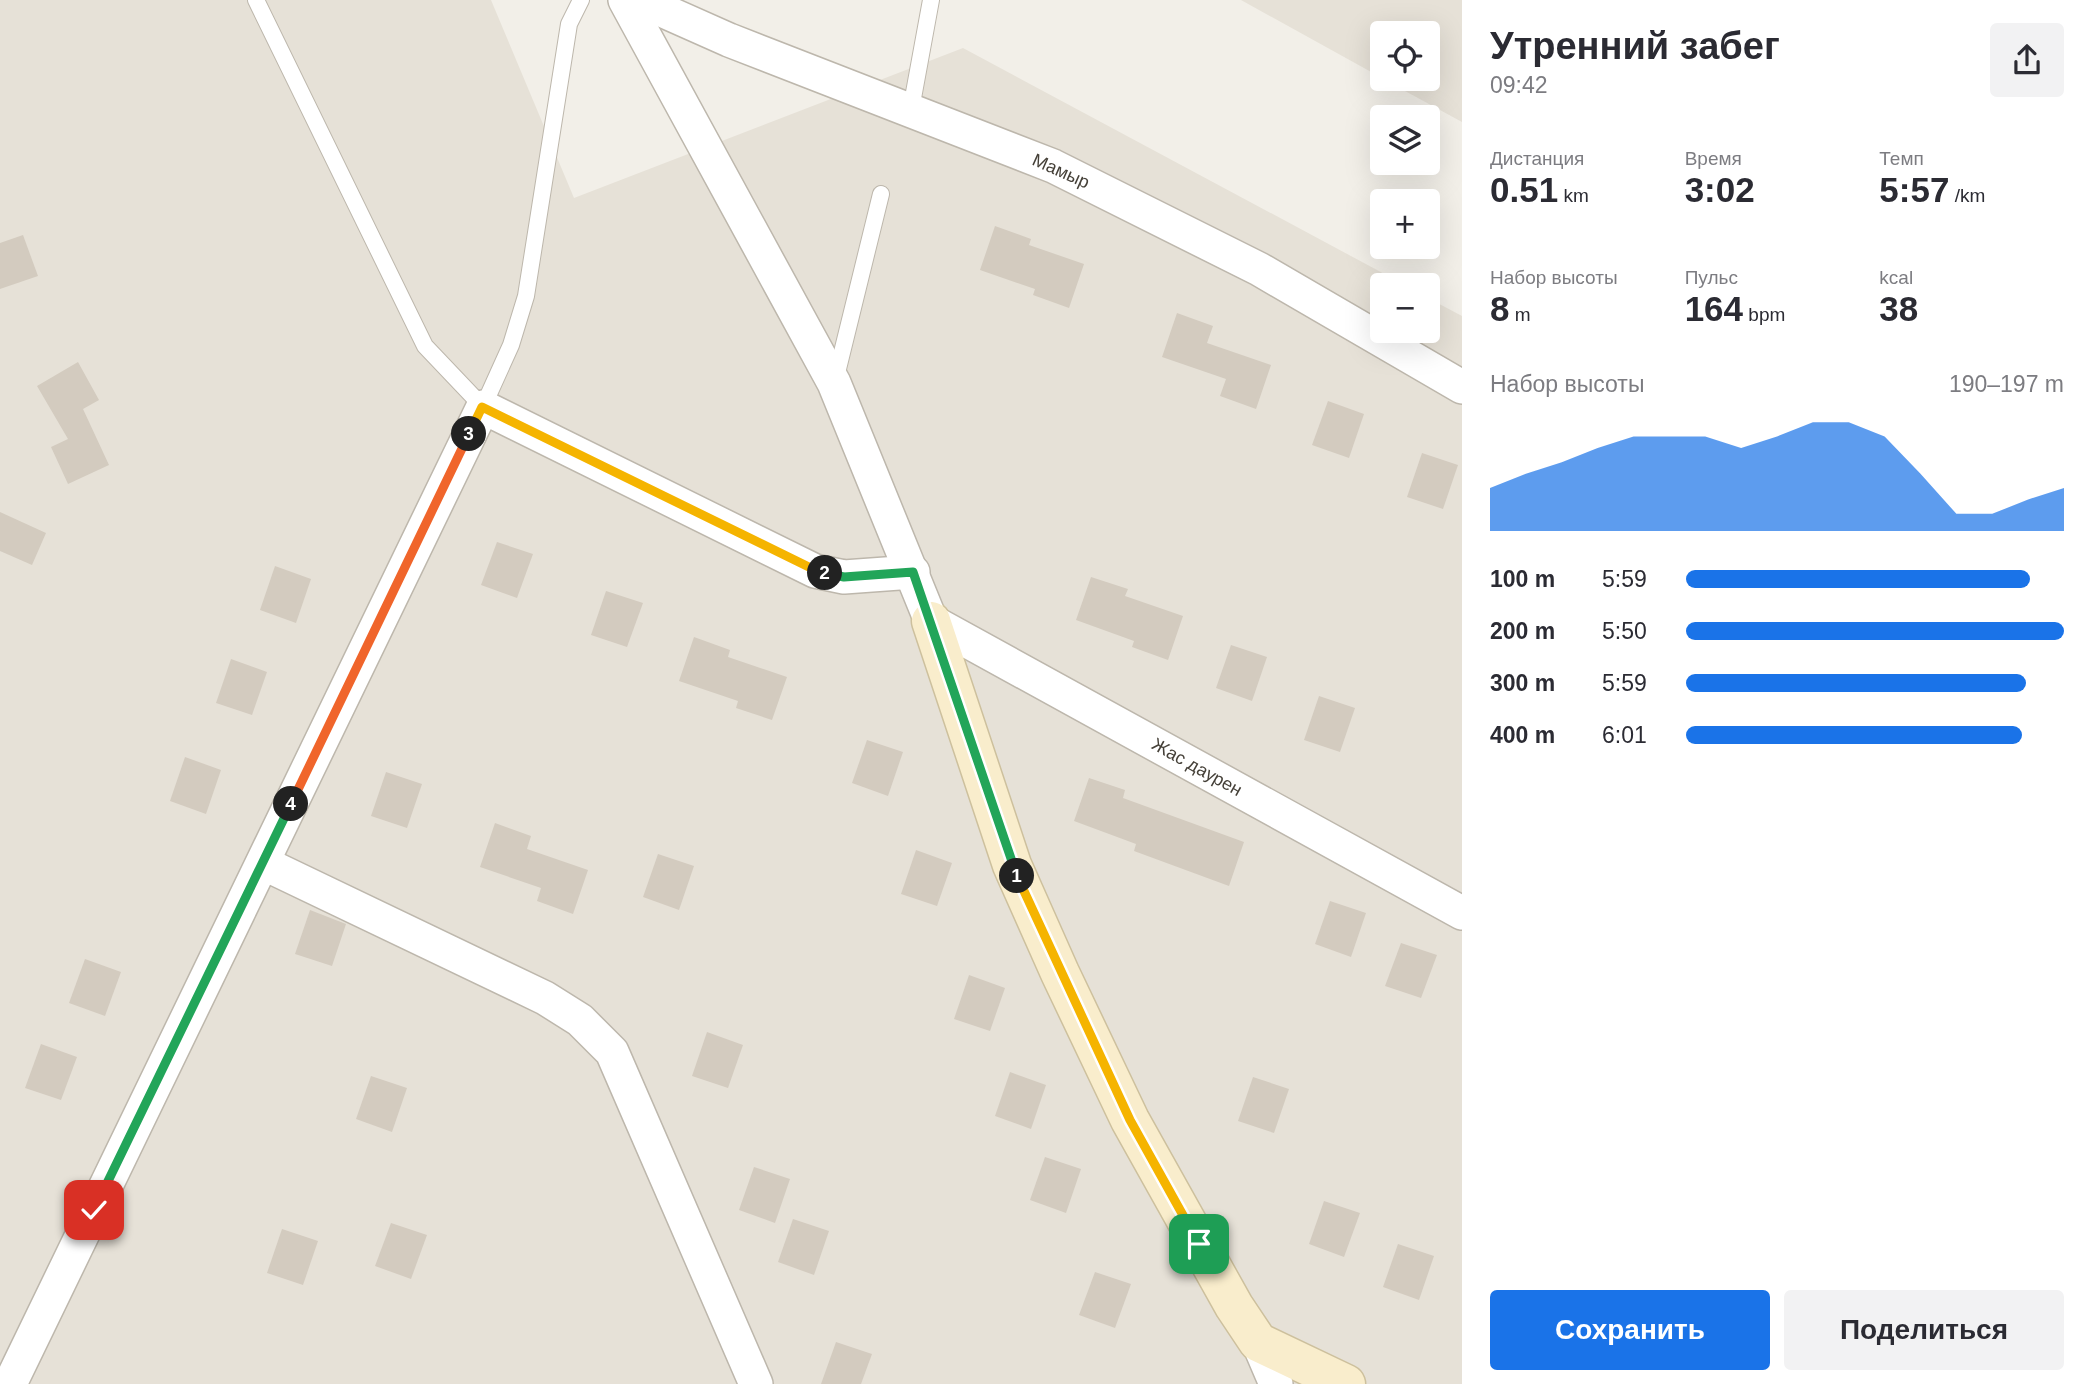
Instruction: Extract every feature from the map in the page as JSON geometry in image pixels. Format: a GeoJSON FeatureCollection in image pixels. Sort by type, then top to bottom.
{"type":"FeatureCollection","features":[{"type":"Feature","properties":{"kind":"street"},"geometry":{"type":"LineString","coordinates":[[625,0],[835,383],[913,572],[1012,865],[1059,973],[1130,1120],[1234,1306],[1258,1342],[1276,1384]]}},
{"type":"Feature","properties":{"kind":"street","name":"Мамыр"},"geometry":{"type":"LineString","coordinates":[[639,0],[729,40],[1053,166],[1235,257],[1462,387]]}},
{"type":"Feature","properties":{"kind":"street"},"geometry":{"type":"LineString","coordinates":[[10,1384],[482,407],[815,570],[844,577],[913,572]]}},
{"type":"Feature","properties":{"kind":"street","name":"Жас даурен"},"geometry":{"type":"LineString","coordinates":[[931,621],[1462,913]]}},
{"type":"Feature","properties":{"kind":"street"},"geometry":{"type":"LineString","coordinates":[[263,863],[545,998],[580,1020],[612,1052],[756,1384]]}},
{"type":"Feature","properties":{"kind":"street"},"geometry":{"type":"LineString","coordinates":[[1258,1342],[1346,1384]]}},
{"type":"Feature","properties":{"kind":"lane"},"geometry":{"type":"LineString","coordinates":[[256,0],[425,346],[482,407],[511,345],[526,296],[569,23],[582,0]]}},
{"type":"Feature","properties":{"kind":"lane"},"geometry":{"type":"LineString","coordinates":[[911,109],[931,0]]}},
{"type":"Feature","properties":{"kind":"lane"},"geometry":{"type":"LineString","coordinates":[[835,383],[881,194]]}},
{"type":"Feature","properties":{"kind":"shaded area"},"geometry":{"type":"Polygon","coordinates":[[[0,0],[491,0],[574,198],[963,48],[1383,273],[1370,273],[1370,343],[1440,343],[1440,304],[1462,316],[1462,1384],[0,1384],[0,0]]]}},
{"type":"Feature","properties":{"kind":"shaded area"},"geometry":{"type":"Polygon","coordinates":[[[1241,0],[1462,0],[1462,122],[1440,110],[1440,105],[1431,105],[1405,91],[1440,91],[1440,21],[1370,21],[1370,71],[1241,0]]]}},
{"type":"Feature","properties":{"kind":"building"},"geometry":{"type":"Polygon","coordinates":[[[995,226],[1031,239],[1029,245],[1084,264],[1069,308],[1033,295],[1035,289],[980,270],[995,226]]]}},
{"type":"Feature","properties":{"kind":"building"},"geometry":{"type":"Polygon","coordinates":[[[23,235],[38,276],[0,289],[0,243],[23,235]]]}},
{"type":"Feature","properties":{"kind":"building"},"geometry":{"type":"Polygon","coordinates":[[[1177,313],[1213,326],[1207,343],[1271,365],[1256,409],[1220,396],[1226,379],[1162,357],[1177,313]]]}},
{"type":"Feature","properties":{"kind":"building"},"geometry":{"type":"Polygon","coordinates":[[[78,362],[99,400],[83,409],[109,465],[68,484],[51,447],[68,439],[37,386],[78,362]]]}},
{"type":"Feature","properties":{"kind":"building"},"geometry":{"type":"Polygon","coordinates":[[[1328,401],[1364,414],[1349,458],[1312,445],[1328,401]]]}},
{"type":"Feature","properties":{"kind":"building"},"geometry":{"type":"Polygon","coordinates":[[[1422,453],[1458,465],[1443,509],[1407,497],[1422,453]]]}},
{"type":"Feature","properties":{"kind":"building"},"geometry":{"type":"Polygon","coordinates":[[[0,512],[46,533],[32,565],[0,551],[0,512]]]}},
{"type":"Feature","properties":{"kind":"building"},"geometry":{"type":"Polygon","coordinates":[[[497,542],[533,554],[517,598],[481,585],[497,542]]]}},
{"type":"Feature","properties":{"kind":"building"},"geometry":{"type":"Polygon","coordinates":[[[275,566],[311,579],[296,623],[260,610],[275,566]]]}},
{"type":"Feature","properties":{"kind":"building"},"geometry":{"type":"Polygon","coordinates":[[[1091,577],[1128,589],[1125,596],[1183,616],[1168,660],[1132,647],[1134,641],[1076,620],[1091,577]]]}},
{"type":"Feature","properties":{"kind":"building"},"geometry":{"type":"Polygon","coordinates":[[[606,591],[643,603],[627,647],[591,635],[606,591]]]}},
{"type":"Feature","properties":{"kind":"building"},"geometry":{"type":"Polygon","coordinates":[[[694,637],[730,650],[728,657],[787,677],[772,720],[736,708],[738,701],[679,681],[694,637]]]}},
{"type":"Feature","properties":{"kind":"building"},"geometry":{"type":"Polygon","coordinates":[[[1231,645],[1267,657],[1252,701],[1216,688],[1231,645]]]}},
{"type":"Feature","properties":{"kind":"building"},"geometry":{"type":"Polygon","coordinates":[[[231,659],[267,672],[252,715],[216,703],[231,659]]]}},
{"type":"Feature","properties":{"kind":"building"},"geometry":{"type":"Polygon","coordinates":[[[1319,696],[1355,708],[1340,752],[1304,740],[1319,696]]]}},
{"type":"Feature","properties":{"kind":"building"},"geometry":{"type":"Polygon","coordinates":[[[867,740],[903,752],[888,796],[852,783],[867,740]]]}},
{"type":"Feature","properties":{"kind":"building"},"geometry":{"type":"Polygon","coordinates":[[[185,757],[221,770],[206,814],[170,801],[185,757]]]}},
{"type":"Feature","properties":{"kind":"building"},"geometry":{"type":"Polygon","coordinates":[[[386,772],[422,784],[407,828],[371,816],[386,772]]]}},
{"type":"Feature","properties":{"kind":"building"},"geometry":{"type":"Polygon","coordinates":[[[1089,778],[1125,790],[1123,798],[1244,842],[1229,886],[1134,851],[1136,844],[1074,821],[1089,778]]]}},
{"type":"Feature","properties":{"kind":"building"},"geometry":{"type":"Polygon","coordinates":[[[495,823],[531,836],[527,849],[588,870],[573,914],[537,901],[541,888],[480,867],[495,823]]]}},
{"type":"Feature","properties":{"kind":"building"},"geometry":{"type":"Polygon","coordinates":[[[916,850],[952,863],[937,906],[901,894],[916,850]]]}},
{"type":"Feature","properties":{"kind":"building"},"geometry":{"type":"Polygon","coordinates":[[[658,854],[694,866],[679,910],[643,897],[658,854]]]}},
{"type":"Feature","properties":{"kind":"building"},"geometry":{"type":"Polygon","coordinates":[[[1330,901],[1366,913],[1351,957],[1315,944],[1330,901]]]}},
{"type":"Feature","properties":{"kind":"building"},"geometry":{"type":"Polygon","coordinates":[[[310,910],[346,924],[332,966],[295,954],[310,910]]]}},
{"type":"Feature","properties":{"kind":"building"},"geometry":{"type":"Polygon","coordinates":[[[1401,943],[1437,955],[1421,998],[1385,986],[1401,943]]]}},
{"type":"Feature","properties":{"kind":"building"},"geometry":{"type":"Polygon","coordinates":[[[85,959],[121,972],[105,1016],[69,1003],[85,959]]]}},
{"type":"Feature","properties":{"kind":"building"},"geometry":{"type":"Polygon","coordinates":[[[969,975],[1005,988],[990,1031],[954,1019],[969,975]]]}},
{"type":"Feature","properties":{"kind":"building"},"geometry":{"type":"Polygon","coordinates":[[[707,1032],[743,1045],[728,1088],[692,1076],[707,1032]]]}},
{"type":"Feature","properties":{"kind":"building"},"geometry":{"type":"Polygon","coordinates":[[[41,1044],[77,1057],[61,1100],[25,1088],[41,1044]]]}},
{"type":"Feature","properties":{"kind":"building"},"geometry":{"type":"Polygon","coordinates":[[[1010,1072],[1046,1085],[1031,1129],[995,1116],[1010,1072]]]}},
{"type":"Feature","properties":{"kind":"building"},"geometry":{"type":"Polygon","coordinates":[[[371,1076],[407,1088],[392,1132],[356,1119],[371,1076]]]}},
{"type":"Feature","properties":{"kind":"building"},"geometry":{"type":"Polygon","coordinates":[[[1253,1077],[1289,1089],[1274,1133],[1238,1121],[1253,1077]]]}},
{"type":"Feature","properties":{"kind":"building"},"geometry":{"type":"Polygon","coordinates":[[[1045,1157],[1081,1169],[1066,1213],[1030,1200],[1045,1157]]]}},
{"type":"Feature","properties":{"kind":"building"},"geometry":{"type":"Polygon","coordinates":[[[754,1167],[790,1179],[775,1223],[739,1210],[754,1167]]]}},
{"type":"Feature","properties":{"kind":"building"},"geometry":{"type":"Polygon","coordinates":[[[1324,1201],[1360,1213],[1344,1257],[1309,1244],[1324,1201]]]}},
{"type":"Feature","properties":{"kind":"building"},"geometry":{"type":"Polygon","coordinates":[[[793,1219],[829,1231],[814,1275],[778,1262],[793,1219]]]}},
{"type":"Feature","properties":{"kind":"building"},"geometry":{"type":"Polygon","coordinates":[[[391,1223],[427,1235],[411,1279],[375,1266],[391,1223]]]}},
{"type":"Feature","properties":{"kind":"building"},"geometry":{"type":"Polygon","coordinates":[[[282,1229],[318,1241],[303,1285],[267,1273],[282,1229]]]}},
{"type":"Feature","properties":{"kind":"building"},"geometry":{"type":"Polygon","coordinates":[[[1398,1244],[1434,1256],[1419,1300],[1383,1287],[1398,1244]]]}},
{"type":"Feature","properties":{"kind":"building"},"geometry":{"type":"Polygon","coordinates":[[[1095,1272],[1131,1284],[1115,1328],[1079,1315],[1095,1272]]]}},
{"type":"Feature","properties":{"kind":"building"},"geometry":{"type":"Polygon","coordinates":[[[836,1342],[872,1354],[861,1384],[821,1384],[836,1342]]]}},
{"type":"Feature","properties":{"kind":"route"},"geometry":{"type":"LineString","coordinates":[[94,1210],[482,407],[815,570],[844,577],[913,572],[1012,865],[1059,973],[1130,1120],[1199,1244]]}}]}
